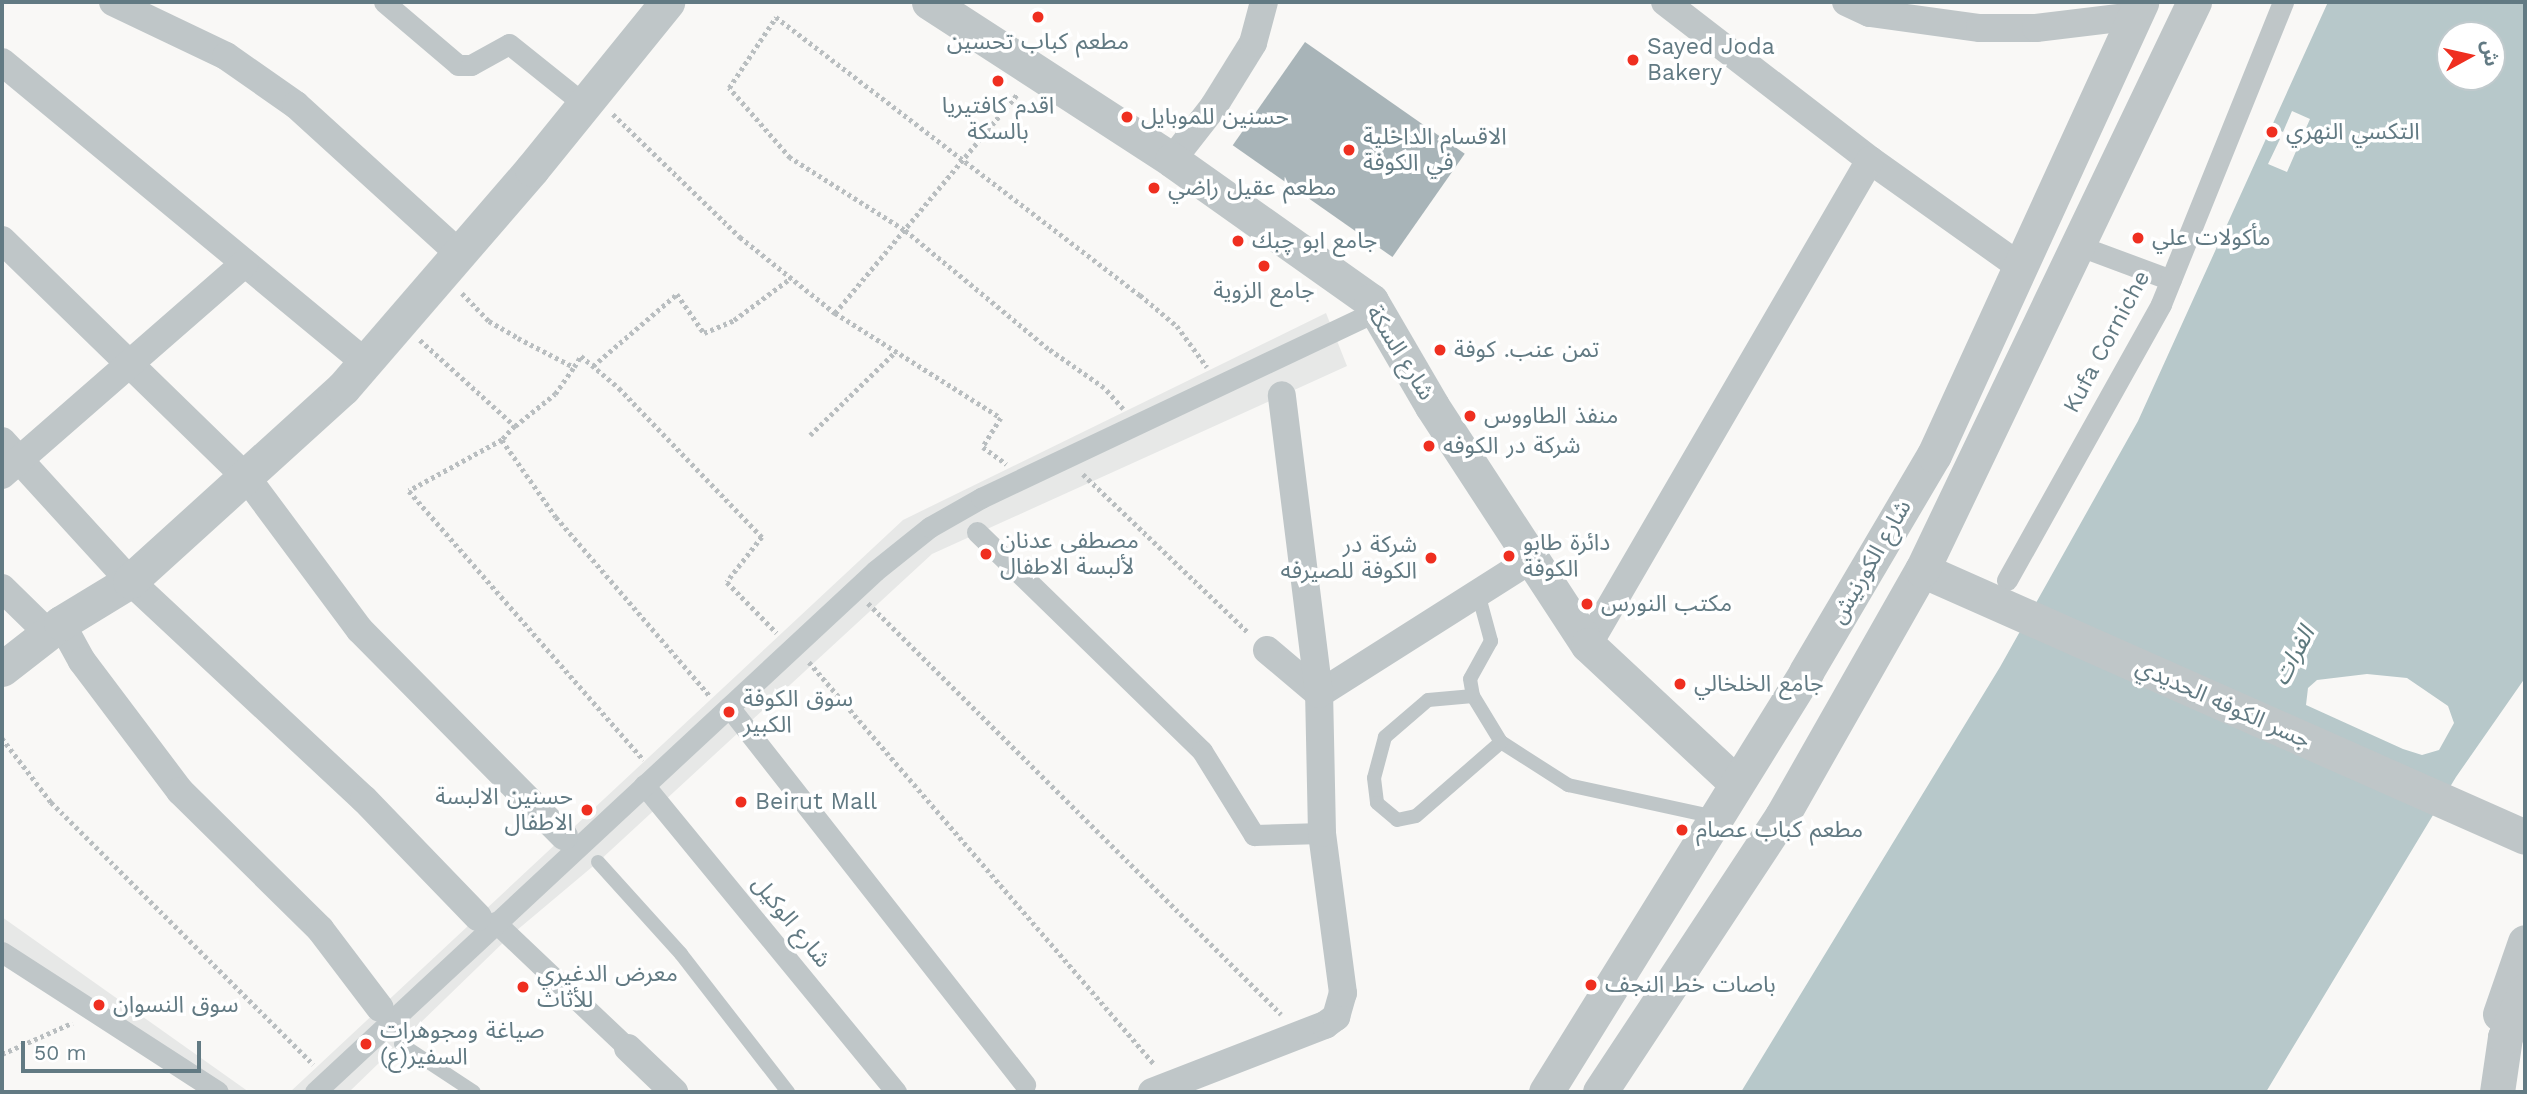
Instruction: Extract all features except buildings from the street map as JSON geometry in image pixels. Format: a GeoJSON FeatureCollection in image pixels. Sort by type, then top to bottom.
{"type":"FeatureCollection","features":[{"type":"Feature","properties":{"kind":"street"},"geometry":{"type":"LineString","coordinates":[[113,2],[226,56],[296,105],[451,264]]}},
{"type":"Feature","properties":{"kind":"street"},"geometry":{"type":"LineString","coordinates":[[384,2],[458,65],[471,65],[509,44],[588,100]]}},
{"type":"Feature","properties":{"kind":"street"},"geometry":{"type":"LineString","coordinates":[[2,669],[55,628],[130,581],[247,478],[366,363],[667,2]]}},
{"type":"Feature","properties":{"kind":"street","name":"شارع السكة"},"geometry":{"type":"LineString","coordinates":[[929,2],[1172,160],[1371,301],[1588,645],[1737,783]]}},
{"type":"Feature","properties":{"kind":"street"},"geometry":{"type":"LineString","coordinates":[[1172,160],[1214,106],[1253,43],[1264,2]]}},
{"type":"Feature","properties":{"kind":"street"},"geometry":{"type":"LineString","coordinates":[[1665,2],[1700,12],[1870,160],[2022,268]]}},
{"type":"Feature","properties":{"kind":"street"},"geometry":{"type":"LineString","coordinates":[[1846,2],[1870,13],[1980,28],[2036,28],[2138,9]]}},
{"type":"Feature","properties":{"kind":"street","name":"شارع الكورنيش"},"geometry":{"type":"LineString","coordinates":[[1600,1092],[1782,816],[1922,570],[2194,2]]}},
{"type":"Feature","properties":{"kind":"street","name":"Kufa Corniche"},"geometry":{"type":"LineString","coordinates":[[2007,594],[2171,279],[2283,2]]}},
{"type":"Feature","properties":{"kind":"street","name":"شارع الكورنيش"},"geometry":{"type":"LineString","coordinates":[[1546,1092],[1737,783],[1934,454],[2022,268],[2138,9]]}},
{"type":"Feature","properties":{"kind":"street"},"geometry":{"type":"LineString","coordinates":[[2,62],[366,363]]}},
{"type":"Feature","properties":{"kind":"street"},"geometry":{"type":"LineString","coordinates":[[1588,645],[1870,160]]}},
{"type":"Feature","properties":{"kind":"street"},"geometry":{"type":"LineString","coordinates":[[2,240],[247,478],[360,630],[564,836]]}},
{"type":"Feature","properties":{"kind":"street"},"geometry":{"type":"LineString","coordinates":[[2077,245],[2171,279]]}},
{"type":"Feature","properties":{"kind":"street"},"geometry":{"type":"LineString","coordinates":[[246,263],[131,363],[8,458],[130,581],[364,799],[486,920],[674,1092]]}},
{"type":"Feature","properties":{"kind":"street"},"geometry":{"type":"LineString","coordinates":[[322,1085],[486,920],[650,779],[856,590],[930,527],[1024,477],[1377,311]]}},
{"type":"Feature","properties":{"kind":"street"},"geometry":{"type":"LineString","coordinates":[[1162,1088],[1301,1035],[1336,1017],[1343,993],[1322,833],[1320,694],[1282,396]]}},
{"type":"Feature","properties":{"kind":"street"},"geometry":{"type":"LineString","coordinates":[[977,532],[1202,751],[1254,835],[1322,833]]}},
{"type":"Feature","properties":{"kind":"street"},"geometry":{"type":"LineString","coordinates":[[1320,694],[1532,559]]}},
{"type":"Feature","properties":{"kind":"street","name":"جسر الکوفه الحديدي"},"geometry":{"type":"LineString","coordinates":[[1922,570],[2007,594],[2525,838]]}},
{"type":"Feature","properties":{"kind":"street"},"geometry":{"type":"LineString","coordinates":[[2,588],[55,628],[180,791],[320,929],[380,1009]]}},
{"type":"Feature","properties":{"kind":"street"},"geometry":{"type":"LineString","coordinates":[[1267,650],[1320,694]]}},
{"type":"Feature","properties":{"kind":"street"},"geometry":{"type":"LineString","coordinates":[[726,709],[1027,1088]]}},
{"type":"Feature","properties":{"kind":"street","name":"شارع الوكيل"},"geometry":{"type":"LineString","coordinates":[[650,779],[896,1092]]}},
{"type":"Feature","properties":{"kind":"street"},"geometry":{"type":"LineString","coordinates":[[2494,823],[2525,846]]}},
{"type":"Feature","properties":{"kind":"street"},"geometry":{"type":"LineString","coordinates":[[1641,936],[1655,960],[1681,968]]}},
{"type":"Feature","properties":{"kind":"street"},"geometry":{"type":"LineString","coordinates":[[2505,1037],[2499,1019],[2525,942]]}},
{"type":"Feature","properties":{"kind":"street"},"geometry":{"type":"LineString","coordinates":[[2,952],[218,1092]]}},
{"type":"Feature","properties":{"kind":"street"},"geometry":{"type":"LineString","coordinates":[[1609,987],[1637,994],[1651,1014]]}},
{"type":"Feature","properties":{"kind":"street"},"geometry":{"type":"LineString","coordinates":[[2497,1092],[2505,1037],[2525,991]]}},
{"type":"Feature","properties":{"kind":"lane"},"geometry":{"type":"LineString","coordinates":[[1478,593],[1491,640],[1470,679],[1473,696],[1501,742],[1568,785],[1716,817]]}},
{"type":"Feature","properties":{"kind":"lane"},"geometry":{"type":"LineString","coordinates":[[1473,696],[1429,700],[1385,737],[1374,778],[1377,803],[1397,820],[1416,816],[1501,742]]}},
{"type":"Feature","properties":{"kind":"lane"},"geometry":{"type":"LineString","coordinates":[[598,862],[681,954],[788,1092]]}},
{"type":"Feature","properties":{"kind":"lane"},"geometry":{"type":"LineString","coordinates":[[401,1044],[474,1092]]}},
{"type":"Feature","properties":{"kind":"path"},"geometry":{"type":"LineString","coordinates":[[1136,424],[1104,388],[1048,349],[904,230],[790,158],[729,88],[776,17],[1177,326],[1217,387]]}},
{"type":"Feature","properties":{"kind":"path"},"geometry":{"type":"LineString","coordinates":[[835,313],[1037,70]]}},
{"type":"Feature","properties":{"kind":"path"},"geometry":{"type":"LineString","coordinates":[[588,100],[740,237],[835,313],[1001,418],[983,447],[1024,477]]}},
{"type":"Feature","properties":{"kind":"path"},"geometry":{"type":"LineString","coordinates":[[451,264],[489,321],[574,367]]}},
{"type":"Feature","properties":{"kind":"path"},"geometry":{"type":"LineString","coordinates":[[593,366],[677,295],[704,332],[734,320],[791,278]]}},
{"type":"Feature","properties":{"kind":"path"},"geometry":{"type":"LineString","coordinates":[[401,323],[515,426]]}},
{"type":"Feature","properties":{"kind":"path"},"geometry":{"type":"LineString","coordinates":[[810,435],[896,351]]}},
{"type":"Feature","properties":{"kind":"path"},"geometry":{"type":"LineString","coordinates":[[650,779],[409,491],[502,440],[555,394],[581,356],[762,537],[727,582],[792,649],[812,664],[1162,1088]]}},
{"type":"Feature","properties":{"kind":"path"},"geometry":{"type":"LineString","coordinates":[[502,440],[556,517],[726,709]]}},
{"type":"Feature","properties":{"kind":"path"},"geometry":{"type":"LineString","coordinates":[[1072,455],[1087,481],[1267,650]]}},
{"type":"Feature","properties":{"kind":"path"},"geometry":{"type":"LineString","coordinates":[[856,590],[1301,1035]]}},
{"type":"Feature","properties":{"kind":"path"},"geometry":{"type":"LineString","coordinates":[[2,738],[51,802],[322,1085]]}},
{"type":"Feature","properties":{"kind":"path"},"geometry":{"type":"LineString","coordinates":[[2,1054],[95,1012]]}},
{"type":"Feature","properties":{"kind":"shaded area","name":"سوق الكوفة الكبير"},"geometry":{"type":"Polygon","coordinates":[[[1326,313],[1347,366],[932,554],[598,862],[510,936],[349,1092],[290,1092],[903,520],[1326,313]]]}},
{"type":"Feature","properties":{"kind":"shaded area","name":"سوق النسوان"},"geometry":{"type":"Polygon","coordinates":[[[2,917],[249,1092],[206,1092],[2,959],[2,917]]]}},
{"type":"Feature","properties":{"kind":"water","name":"الفرات"},"geometry":{"type":"Polygon","coordinates":[[[2328,2],[2525,2],[2525,678],[2456,777],[2266,1092],[1741,1092],[2000,667],[2138,421],[2328,2]],[[2367,674],[2317,680],[2308,688],[2306,705],[2403,749],[2422,755],[2439,750],[2454,723],[2448,706],[2407,678],[2367,674]]]}},
{"type":"Feature","properties":{"kind":"pier"},"geometry":{"type":"Polygon","coordinates":[[[2292,111],[2310,119],[2287,172],[2268,164],[2280,139],[2269,133],[2271,127],[2283,132],[2292,111]]]}},
{"type":"Feature","properties":{"kind":"place","name":"مطعم كباب تحسين"},"geometry":{"type":"Point","coordinates":[1038,17]}},
{"type":"Feature","properties":{"kind":"place","name":"Sayed Joda Bakery"},"geometry":{"type":"Point","coordinates":[1633,60]}},
{"type":"Feature","properties":{"kind":"place","name":"اقدم كافتيريا بالسكة"},"geometry":{"type":"Point","coordinates":[998,81]}},
{"type":"Feature","properties":{"kind":"place","name":"حسنين للموبايل"},"geometry":{"type":"Point","coordinates":[1127,117]}},
{"type":"Feature","properties":{"kind":"place","name":"التكسي النهري"},"geometry":{"type":"Point","coordinates":[2272,132]}},
{"type":"Feature","properties":{"kind":"place","name":"الاقسام الداخلية في الكوفة"},"geometry":{"type":"Point","coordinates":[1349,150]}},
{"type":"Feature","properties":{"kind":"place","name":"مطعم عقيل راضي"},"geometry":{"type":"Point","coordinates":[1154,188]}},
{"type":"Feature","properties":{"kind":"place","name":"مأكولات علي"},"geometry":{"type":"Point","coordinates":[2138,238]}},
{"type":"Feature","properties":{"kind":"place","name":"جامع ابو چبك"},"geometry":{"type":"Point","coordinates":[1238,241]}},
{"type":"Feature","properties":{"kind":"place","name":"جامع الزوية"},"geometry":{"type":"Point","coordinates":[1264,266]}},
{"type":"Feature","properties":{"kind":"place","name":"تمن عنب. كوفة"},"geometry":{"type":"Point","coordinates":[1440,350]}},
{"type":"Feature","properties":{"kind":"place","name":"منفذ الطاووس"},"geometry":{"type":"Point","coordinates":[1470,416]}},
{"type":"Feature","properties":{"kind":"place","name":"شركة در الكوفه"},"geometry":{"type":"Point","coordinates":[1429,446]}},
{"type":"Feature","properties":{"kind":"place","name":"مصطفى عدنان لألبسة الاطفال"},"geometry":{"type":"Point","coordinates":[986,554]}},
{"type":"Feature","properties":{"kind":"place","name":"دائرة طابو الكوفة"},"geometry":{"type":"Point","coordinates":[1509,556]}},
{"type":"Feature","properties":{"kind":"place","name":"شركة در الكوفة للصيرفه"},"geometry":{"type":"Point","coordinates":[1431,558]}},
{"type":"Feature","properties":{"kind":"place","name":"مكتب النورس"},"geometry":{"type":"Point","coordinates":[1587,604]}},
{"type":"Feature","properties":{"kind":"place","name":"جامع الخلخالي"},"geometry":{"type":"Point","coordinates":[1680,684]}},
{"type":"Feature","properties":{"kind":"place","name":"سوق الكوفة الكبير"},"geometry":{"type":"Point","coordinates":[729,712]}},
{"type":"Feature","properties":{"kind":"place","name":"Beirut Mall"},"geometry":{"type":"Point","coordinates":[741,802]}},
{"type":"Feature","properties":{"kind":"place","name":"حسنين الالبسة الاطفال"},"geometry":{"type":"Point","coordinates":[587,810]}},
{"type":"Feature","properties":{"kind":"place","name":"مطعم كباب عصام"},"geometry":{"type":"Point","coordinates":[1682,830]}},
{"type":"Feature","properties":{"kind":"place","name":"باصات خط النجف"},"geometry":{"type":"Point","coordinates":[1591,985]}},
{"type":"Feature","properties":{"kind":"place","name":"معرض الدغيري للأثاث"},"geometry":{"type":"Point","coordinates":[523,987]}},
{"type":"Feature","properties":{"kind":"place","name":"سوق النسوان"},"geometry":{"type":"Point","coordinates":[99,1005]}},
{"type":"Feature","properties":{"kind":"place","name":"صياغة ومجوهرات السفير(ع)"},"geometry":{"type":"Point","coordinates":[366,1044]}}]}
